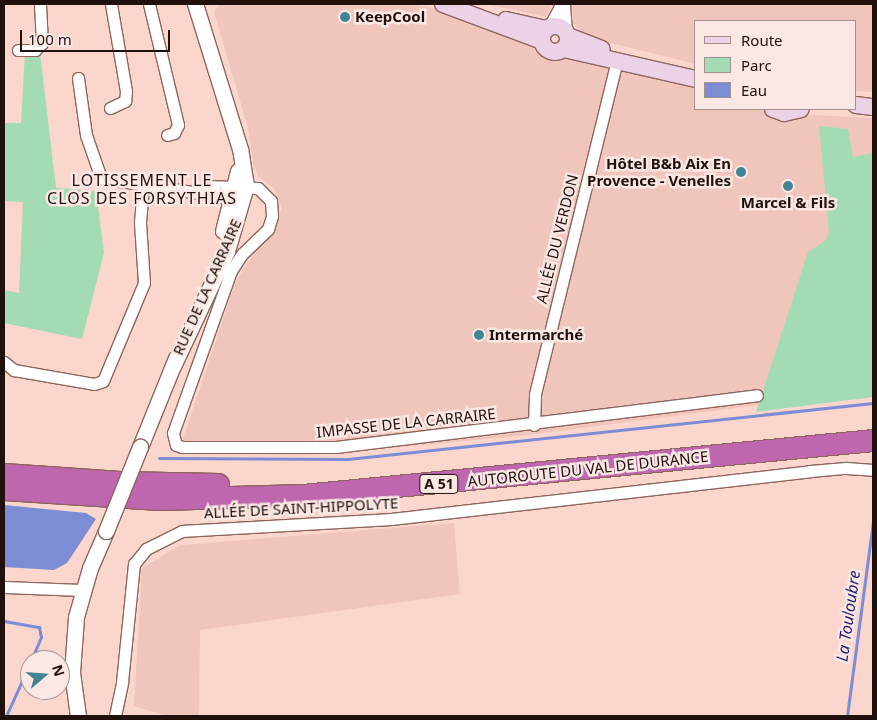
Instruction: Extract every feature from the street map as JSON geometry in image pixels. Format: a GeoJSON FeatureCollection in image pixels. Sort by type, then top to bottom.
{"type":"FeatureCollection","features":[{"type":"Feature","properties":{"kind":"highway","name":"AUTOROUTE DU VAL DE DURANCE"},"geometry":{"type":"LineString","coordinates":[[4,474],[177,483],[318,480],[873,425]]}},
{"type":"Feature","properties":{"kind":"highway","name":"AUTOROUTE DU VAL DE DURANCE"},"geometry":{"type":"LineString","coordinates":[[4,490],[160,499],[303,495],[873,440]]}},
{"type":"Feature","properties":{"kind":"main road"},"geometry":{"type":"LineString","coordinates":[[450,6],[546,32]]}},
{"type":"Feature","properties":{"kind":"main road"},"geometry":{"type":"LineString","coordinates":[[546,32],[556,25],[566,38],[617,61],[694,79]]}},
{"type":"Feature","properties":{"kind":"main road"},"geometry":{"type":"LineString","coordinates":[[546,32],[552,52],[566,38]]}},
{"type":"Feature","properties":{"kind":"main road"},"geometry":{"type":"LineString","coordinates":[[566,38],[616,54],[694,73]]}},
{"type":"Feature","properties":{"kind":"main road"},"geometry":{"type":"LineString","coordinates":[[775,110],[780,113],[791,110]]}},
{"type":"Feature","properties":{"kind":"street"},"geometry":{"type":"LineString","coordinates":[[18,50],[35,50],[42,44],[40,4]]}},
{"type":"Feature","properties":{"kind":"street"},"geometry":{"type":"LineString","coordinates":[[110,108],[122,105],[126,91],[111,4]]}},
{"type":"Feature","properties":{"kind":"street"},"geometry":{"type":"LineString","coordinates":[[149,4],[178,125],[174,133],[166,135]]}},
{"type":"Feature","properties":{"kind":"street","name":"RUE DE LA CARRAIRE"},"geometry":{"type":"LineString","coordinates":[[173,366],[227,251],[239,193],[240,149],[195,4]]}},
{"type":"Feature","properties":{"kind":"street","name":"RUE DE LA CARRAIRE"},"geometry":{"type":"LineString","coordinates":[[203,4],[203,26]]}},
{"type":"Feature","properties":{"kind":"street"},"geometry":{"type":"LineString","coordinates":[[546,32],[562,4]]}},
{"type":"Feature","properties":{"kind":"street"},"geometry":{"type":"LineString","coordinates":[[562,4],[566,38]]}},
{"type":"Feature","properties":{"kind":"street","name":"ALLÉE DU VERDON"},"geometry":{"type":"LineString","coordinates":[[534,425],[535,394],[617,61]]}},
{"type":"Feature","properties":{"kind":"street"},"geometry":{"type":"LineString","coordinates":[[78,78],[86,135],[98,173],[107,180],[197,191],[209,186],[239,193]]}},
{"type":"Feature","properties":{"kind":"street"},"geometry":{"type":"LineString","coordinates":[[4,362],[14,370],[94,384],[103,381],[144,283],[140,222],[143,184]]}},
{"type":"Feature","properties":{"kind":"street","name":"IMPASSE DE LA CARRAIRE"},"geometry":{"type":"LineString","coordinates":[[239,193],[258,188],[266,193],[273,208],[271,223],[242,254],[231,270],[173,433],[176,445],[182,447],[336,448],[534,425],[566,417],[757,395]]}},
{"type":"Feature","properties":{"kind":"street","name":"RUE DE LA CARRAIRE"},"geometry":{"type":"LineString","coordinates":[[173,366],[239,193]]}},
{"type":"Feature","properties":{"kind":"street"},"geometry":{"type":"LineString","coordinates":[[78,716],[72,672],[73,637],[82,590],[173,366]]}},
{"type":"Feature","properties":{"kind":"street","name":"ALLÉE DE SAINT-HIPPOLYTE"},"geometry":{"type":"LineString","coordinates":[[116,716],[122,682],[134,564],[146,549],[182,530],[392,519],[810,471],[846,468],[873,470]]}},
{"type":"Feature","properties":{"kind":"street"},"geometry":{"type":"LineString","coordinates":[[4,587],[82,590]]}},
{"type":"Feature","properties":{"kind":"shaded area"},"geometry":{"type":"Polygon","coordinates":[[[220,4],[407,4],[430,7],[532,45],[536,53],[556,59],[566,54],[694,82],[694,110],[764,110],[769,114],[799,118],[812,115],[873,118],[873,390],[520,436],[307,455],[178,454],[235,283],[282,209],[274,188],[258,176],[253,163],[248,128],[214,12],[220,4]]]}},
{"type":"Feature","properties":{"kind":"shaded area"},"geometry":{"type":"Polygon","coordinates":[[[486,4],[873,4],[873,92],[857,91],[857,20],[694,20],[694,64],[586,37],[573,23],[573,8],[551,6],[546,17],[486,4]]]}},
{"type":"Feature","properties":{"kind":"shaded area"},"geometry":{"type":"Polygon","coordinates":[[[454,523],[460,594],[200,630],[199,716],[167,716],[134,706],[142,568],[181,545],[454,523]]]}},
{"type":"Feature","properties":{"kind":"green space"},"geometry":{"type":"Polygon","coordinates":[[[25,53],[40,53],[56,188],[96,191],[104,253],[82,339],[4,323],[4,290],[19,293],[23,202],[4,201],[4,123],[21,123],[25,53]]]}},
{"type":"Feature","properties":{"kind":"green space"},"geometry":{"type":"Polygon","coordinates":[[[819,126],[848,129],[853,157],[873,153],[873,397],[756,412],[808,252],[826,240],[829,232],[819,126]]]}},
{"type":"Feature","properties":{"kind":"water"},"geometry":{"type":"Polygon","coordinates":[[[4,505],[86,513],[96,519],[67,563],[54,570],[4,567],[4,505]]]}},
{"type":"Feature","properties":{"kind":"waterway"},"geometry":{"type":"LineString","coordinates":[[159,458],[348,459],[873,403]]}},
{"type":"Feature","properties":{"kind":"waterway","name":"La Touloubre"},"geometry":{"type":"LineString","coordinates":[[847,716],[873,520]]}},
{"type":"Feature","properties":{"kind":"waterway"},"geometry":{"type":"LineString","coordinates":[[4,621],[39,627],[41,637],[35,650]]}},
{"type":"Feature","properties":{"kind":"waterway"},"geometry":{"type":"LineString","coordinates":[[6,716],[20,685]]}},
{"type":"Feature","properties":{"kind":"place","name":"KeepCool"},"geometry":{"type":"Point","coordinates":[345,17]}},
{"type":"Feature","properties":{"kind":"place","name":"Hôtel B&b Aix En Provence - Venelles"},"geometry":{"type":"Point","coordinates":[741,172]}},
{"type":"Feature","properties":{"kind":"place","name":"Marcel & Fils"},"geometry":{"type":"Point","coordinates":[788,186]}},
{"type":"Feature","properties":{"kind":"place","name":"Intermarché"},"geometry":{"type":"Point","coordinates":[479,335]}},
{"type":"Feature","properties":{"kind":"district","name":"LOTISSEMENT LE CLOS DES FORSYTHIAS"},"geometry":{"type":"Point","coordinates":[142,189]}}]}
